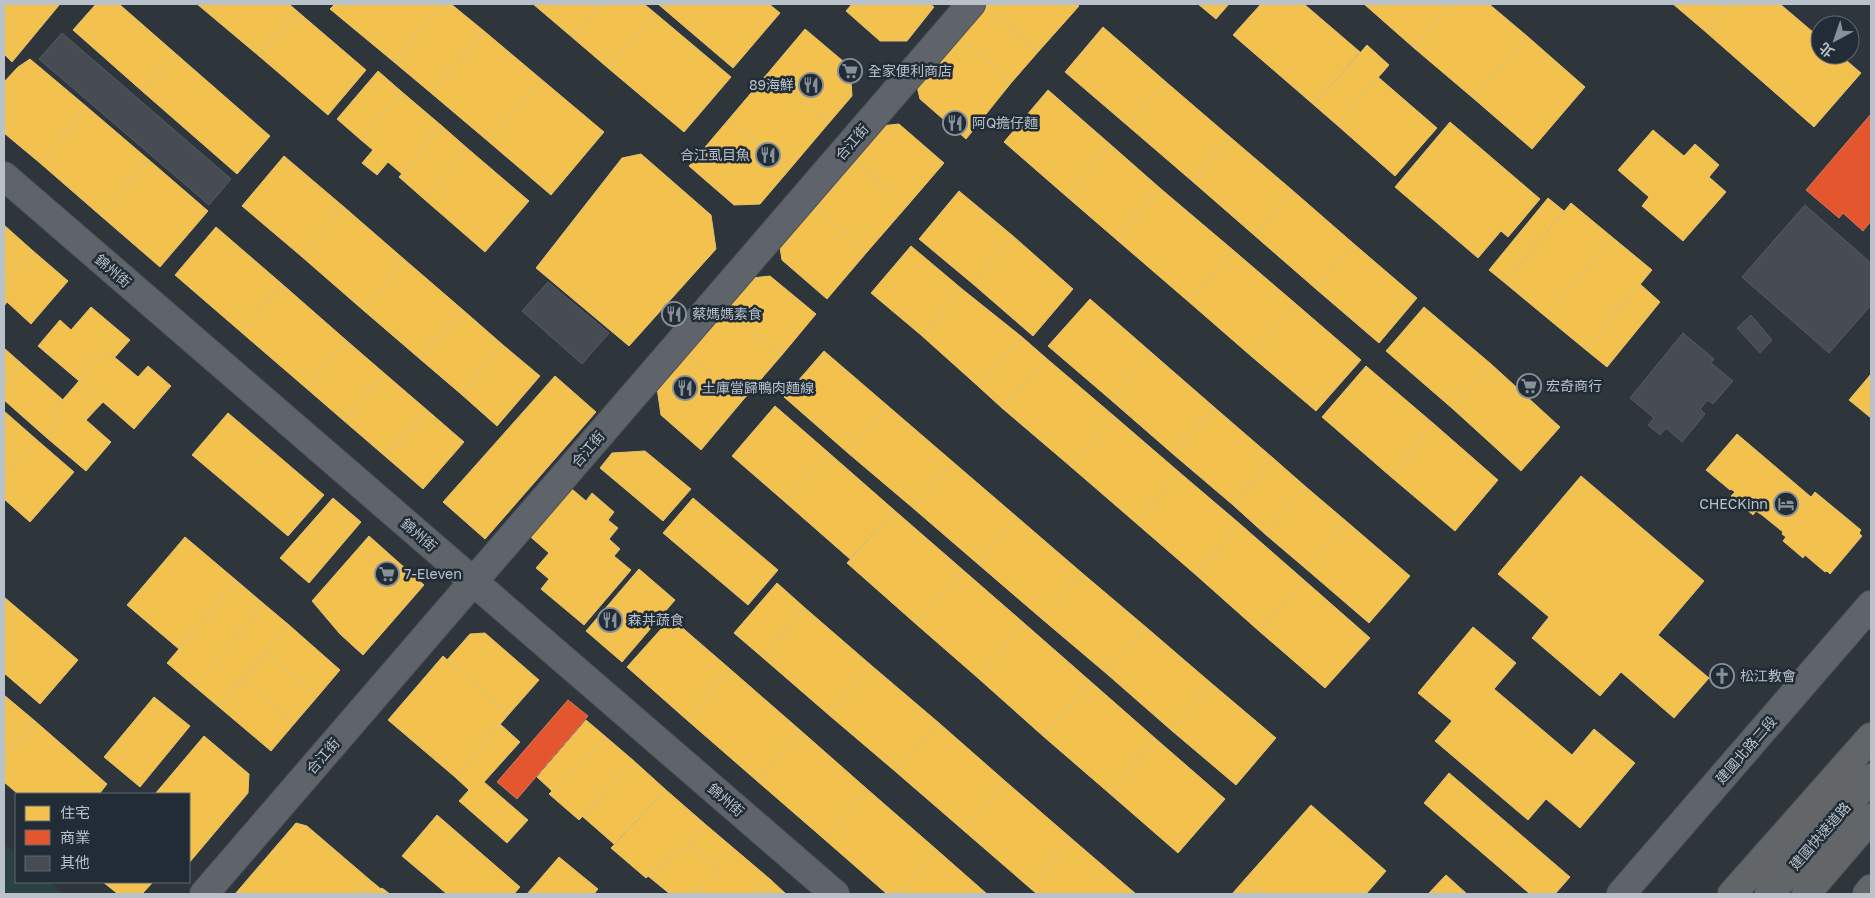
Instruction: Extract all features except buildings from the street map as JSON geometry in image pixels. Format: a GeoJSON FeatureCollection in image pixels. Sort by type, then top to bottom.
{"type":"FeatureCollection","features":[{"type":"Feature","properties":{"kind":"highway"},"geometry":{"type":"LineString","coordinates":[[1732,894],[1871,737]]}},
{"type":"Feature","properties":{"kind":"highway","name":"建國快速道路"},"geometry":{"type":"LineString","coordinates":[[1769,894],[1871,778]]}},
{"type":"Feature","properties":{"kind":"highway","name":"建國快速道路"},"geometry":{"type":"LineString","coordinates":[[1806,894],[1871,818]]}},
{"type":"Feature","properties":{"kind":"highway"},"geometry":{"type":"LineString","coordinates":[[1866,894],[1871,889]]}},
{"type":"Feature","properties":{"kind":"street","name":"合江街"},"geometry":{"type":"LineString","coordinates":[[204,894],[971,4]]}},
{"type":"Feature","properties":{"kind":"street","name":"錦州街"},"geometry":{"type":"LineString","coordinates":[[4,176],[834,894]]}},
{"type":"Feature","properties":{"kind":"street","name":"建國北路二段"},"geometry":{"type":"LineString","coordinates":[[1621,894],[1871,605]]}},
{"type":"Feature","properties":{"kind":"green space"},"geometry":{"type":"Polygon","coordinates":[[[4,843],[15,852],[15,883],[50,883],[63,894],[4,894],[4,843]]]}},
{"type":"Feature","properties":{"kind":"place","name":"全家便利商店"},"geometry":{"type":"Point","coordinates":[850,71]}},
{"type":"Feature","properties":{"kind":"place","name":"89海鮮"},"geometry":{"type":"Point","coordinates":[811,85]}},
{"type":"Feature","properties":{"kind":"place","name":"阿Q擔仔麵"},"geometry":{"type":"Point","coordinates":[955,123]}},
{"type":"Feature","properties":{"kind":"place","name":"合江虱目魚"},"geometry":{"type":"Point","coordinates":[768,155]}},
{"type":"Feature","properties":{"kind":"place","name":"蔡媽媽素食"},"geometry":{"type":"Point","coordinates":[674,314]}},
{"type":"Feature","properties":{"kind":"place","name":"宏奇商行"},"geometry":{"type":"Point","coordinates":[1529,386]}},
{"type":"Feature","properties":{"kind":"place","name":"土庫當歸鴨肉麵線"},"geometry":{"type":"Point","coordinates":[685,388]}},
{"type":"Feature","properties":{"kind":"place","name":"CHECKinn"},"geometry":{"type":"Point","coordinates":[1786,504]}},
{"type":"Feature","properties":{"kind":"place","name":"7-Eleven"},"geometry":{"type":"Point","coordinates":[387,574]}},
{"type":"Feature","properties":{"kind":"place","name":"森丼蔬食"},"geometry":{"type":"Point","coordinates":[610,620]}},
{"type":"Feature","properties":{"kind":"place","name":"松江教會"},"geometry":{"type":"Point","coordinates":[1722,676]}}]}
